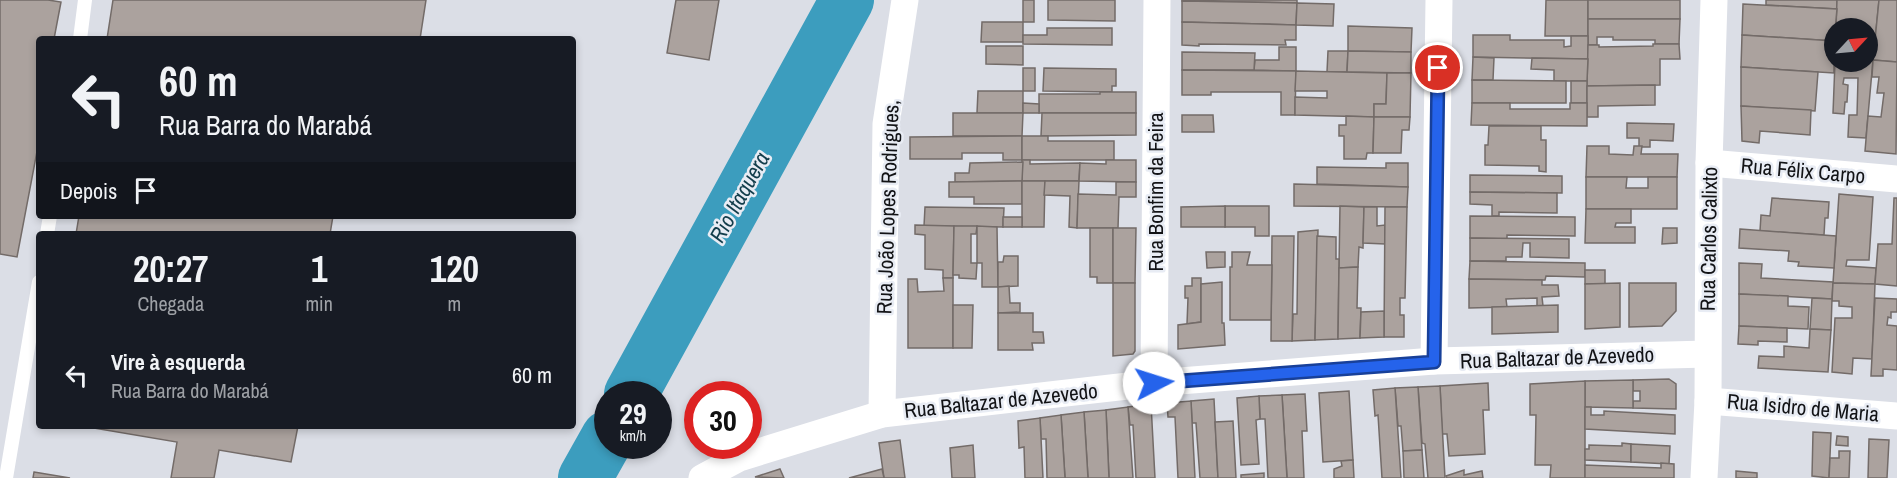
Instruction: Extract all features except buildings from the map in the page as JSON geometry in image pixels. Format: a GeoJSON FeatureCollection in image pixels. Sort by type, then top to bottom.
{"type":"FeatureCollection","features":[{"type":"Feature","properties":{"kind":"street","name":"Rua João Lopes Rodrigues,"},"geometry":{"type":"LineString","coordinates":[[882,414],[886,124],[905,0]]}},
{"type":"Feature","properties":{"kind":"street","name":"Rua Bonfim da Feira"},"geometry":{"type":"LineString","coordinates":[[1154,383],[1157,0]]}},
{"type":"Feature","properties":{"kind":"street"},"geometry":{"type":"LineString","coordinates":[[1434,362],[1438,0]]}},
{"type":"Feature","properties":{"kind":"street","name":"Rua Carlos Calixto"},"geometry":{"type":"LineString","coordinates":[[1704,478],[1708,401],[1709,163],[1714,0]]}},
{"type":"Feature","properties":{"kind":"street","name":"Rua Félix Carpo"},"geometry":{"type":"LineString","coordinates":[[1709,163],[1897,179]]}},
{"type":"Feature","properties":{"kind":"street","name":"Rua Baltazar de Azevedo"},"geometry":{"type":"LineString","coordinates":[[702,478],[739,458],[882,414],[1154,383],[1434,362],[1707,354]]}},
{"type":"Feature","properties":{"kind":"street","name":"Rua Isidro de Maria"},"geometry":{"type":"LineString","coordinates":[[1708,401],[1897,416]]}},
{"type":"Feature","properties":{"kind":"lane"},"geometry":{"type":"LineString","coordinates":[[80,36],[85,0]]}},
{"type":"Feature","properties":{"kind":"lane"},"geometry":{"type":"LineString","coordinates":[[6,478],[36,300]]}},
{"type":"Feature","properties":{"kind":"waterway","name":"Rio Itaquera"},"geometry":{"type":"LineString","coordinates":[[638,381],[847,0]]}},
{"type":"Feature","properties":{"kind":"waterway","name":"Rio Itaquera"},"geometry":{"type":"LineString","coordinates":[[585,478],[596,459]]}},
{"type":"Feature","properties":{"kind":"route"},"geometry":{"type":"LineString","coordinates":[[1154,383],[1434,362],[1438,68]]}}]}
